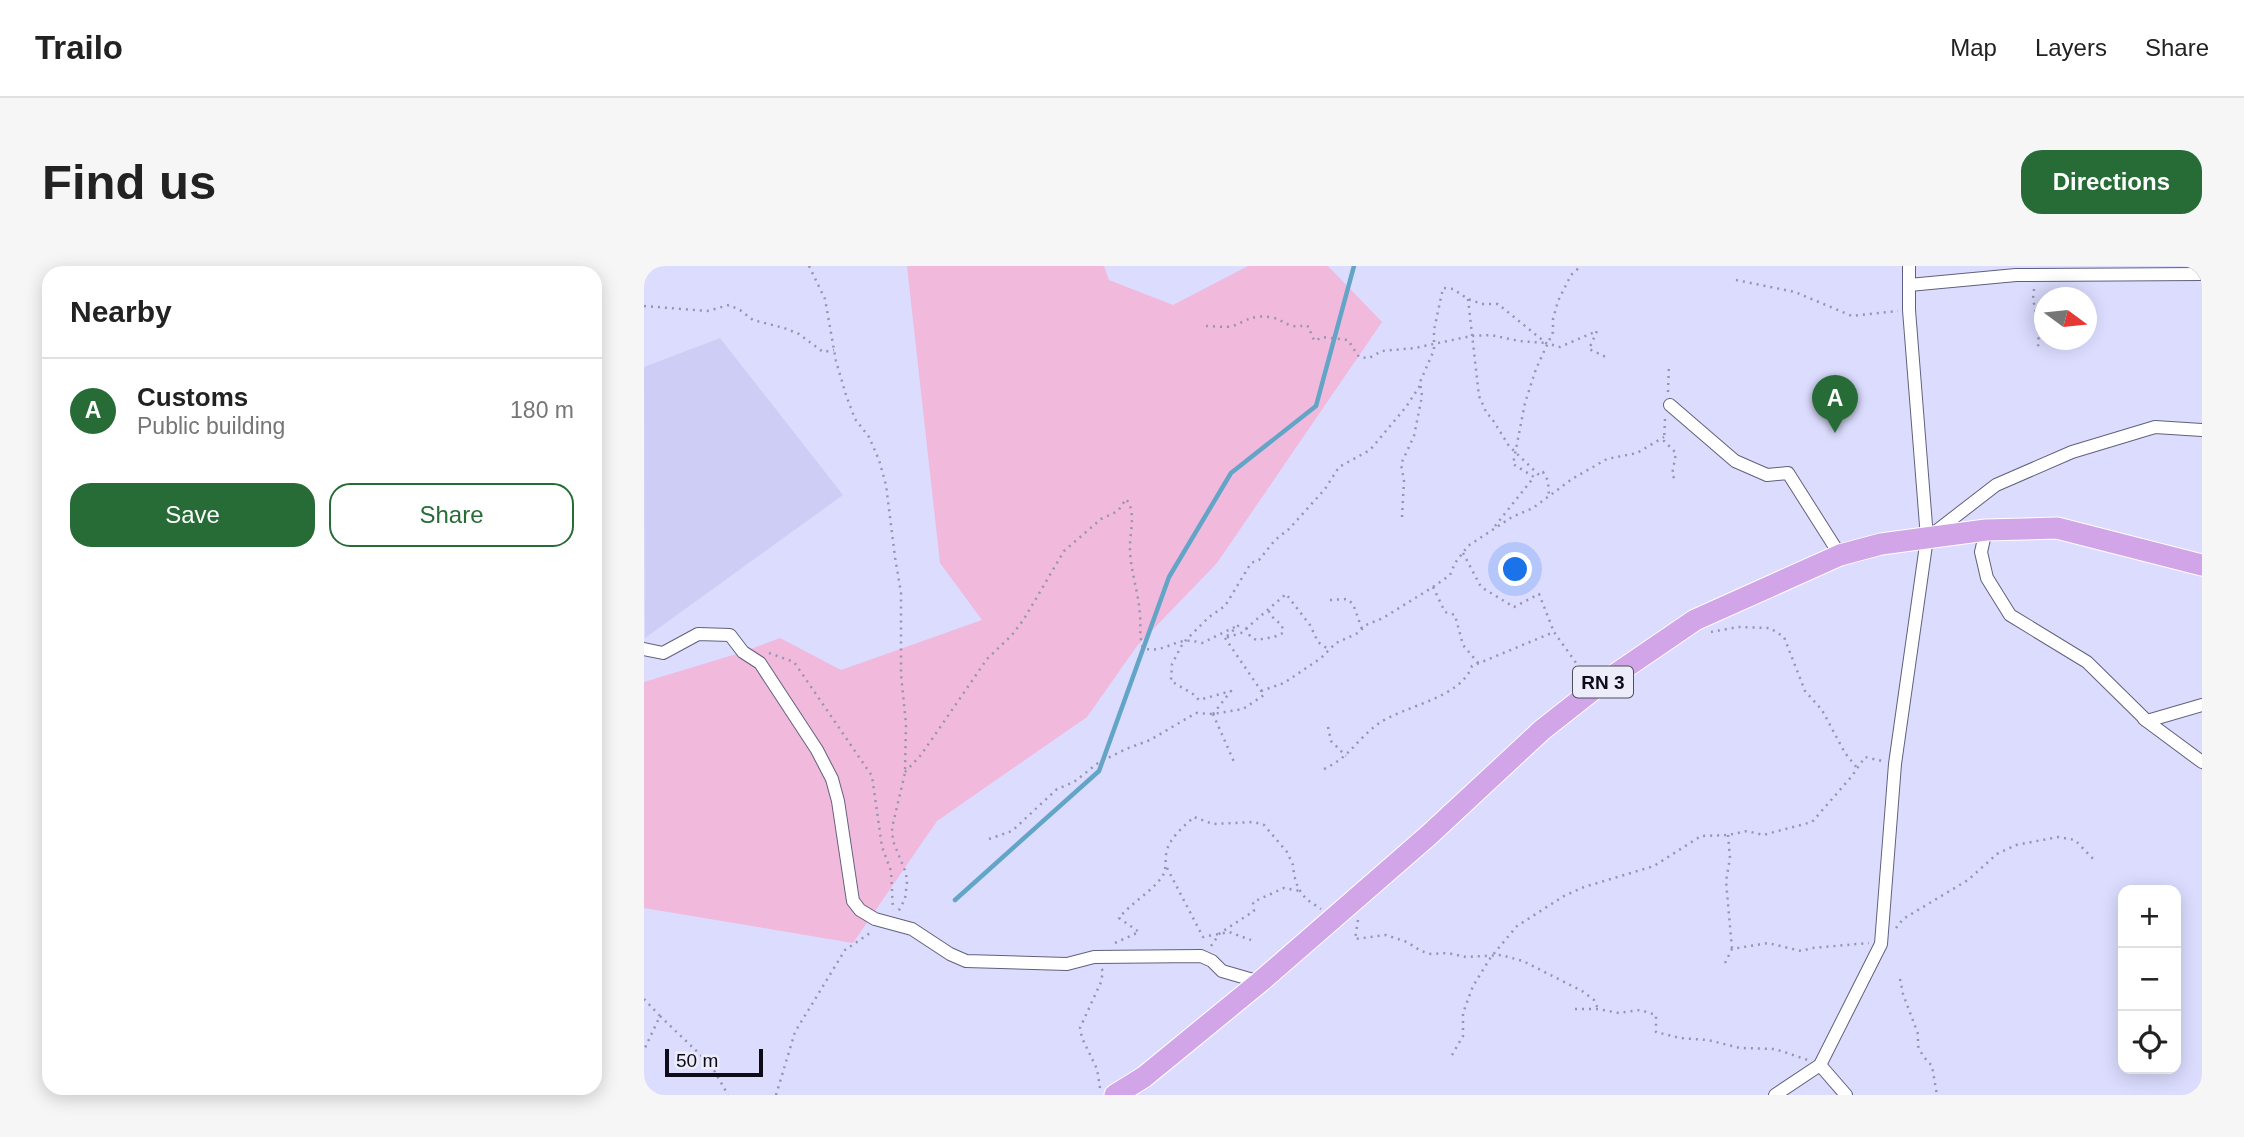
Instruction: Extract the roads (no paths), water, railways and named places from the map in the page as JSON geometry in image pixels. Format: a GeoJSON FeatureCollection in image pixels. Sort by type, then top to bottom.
{"type":"FeatureCollection","features":[{"type":"Feature","properties":{"kind":"highway","name":"RN 3"},"geometry":{"type":"LineString","coordinates":[[1115,1095],[1144,1077],[1260,982],[1542,730],[1594,689],[1695,620],[1840,555],[1881,544],[1986,530],[2057,527],[2202,565]]}},
{"type":"Feature","properties":{"kind":"street"},"geometry":{"type":"LineString","coordinates":[[1775,1095],[1820,1065],[1881,944],[1895,764],[1927,538],[1909,310],[1909,266]]}},
{"type":"Feature","properties":{"kind":"street"},"geometry":{"type":"LineString","coordinates":[[1909,285],[2035,275],[2202,274]]}},
{"type":"Feature","properties":{"kind":"street"},"geometry":{"type":"LineString","coordinates":[[1670,405],[1735,461],[1767,474],[1788,473],[1840,555]]}},
{"type":"Feature","properties":{"kind":"street"},"geometry":{"type":"LineString","coordinates":[[1927,538],[1996,485],[2072,452],[2155,427],[2202,430]]}},
{"type":"Feature","properties":{"kind":"street"},"geometry":{"type":"LineString","coordinates":[[1986,530],[1981,552],[1987,578],[2010,615],[2087,662],[2144,719],[2202,762]]}},
{"type":"Feature","properties":{"kind":"street"},"geometry":{"type":"LineString","coordinates":[[644,649],[663,653],[698,634],[730,635],[743,652],[760,663],[817,750],[832,779],[838,801],[853,901],[860,910],[875,919],[912,929],[950,954],[966,961],[1067,964],[1094,957],[1201,956],[1212,961],[1222,971],[1260,982]]}},
{"type":"Feature","properties":{"kind":"street"},"geometry":{"type":"LineString","coordinates":[[2144,719],[2147,721],[2202,705]]}},
{"type":"Feature","properties":{"kind":"street"},"geometry":{"type":"LineString","coordinates":[[1820,1065],[1846,1095]]}},
{"type":"Feature","properties":{"kind":"waterway"},"geometry":{"type":"LineString","coordinates":[[955,900],[1099,771],[1169,577],[1231,473],[1316,406],[1354,266]]}},
{"type":"Feature","properties":{"kind":"place","name":"Customs"},"geometry":{"type":"Point","coordinates":[1835,433]}}]}
